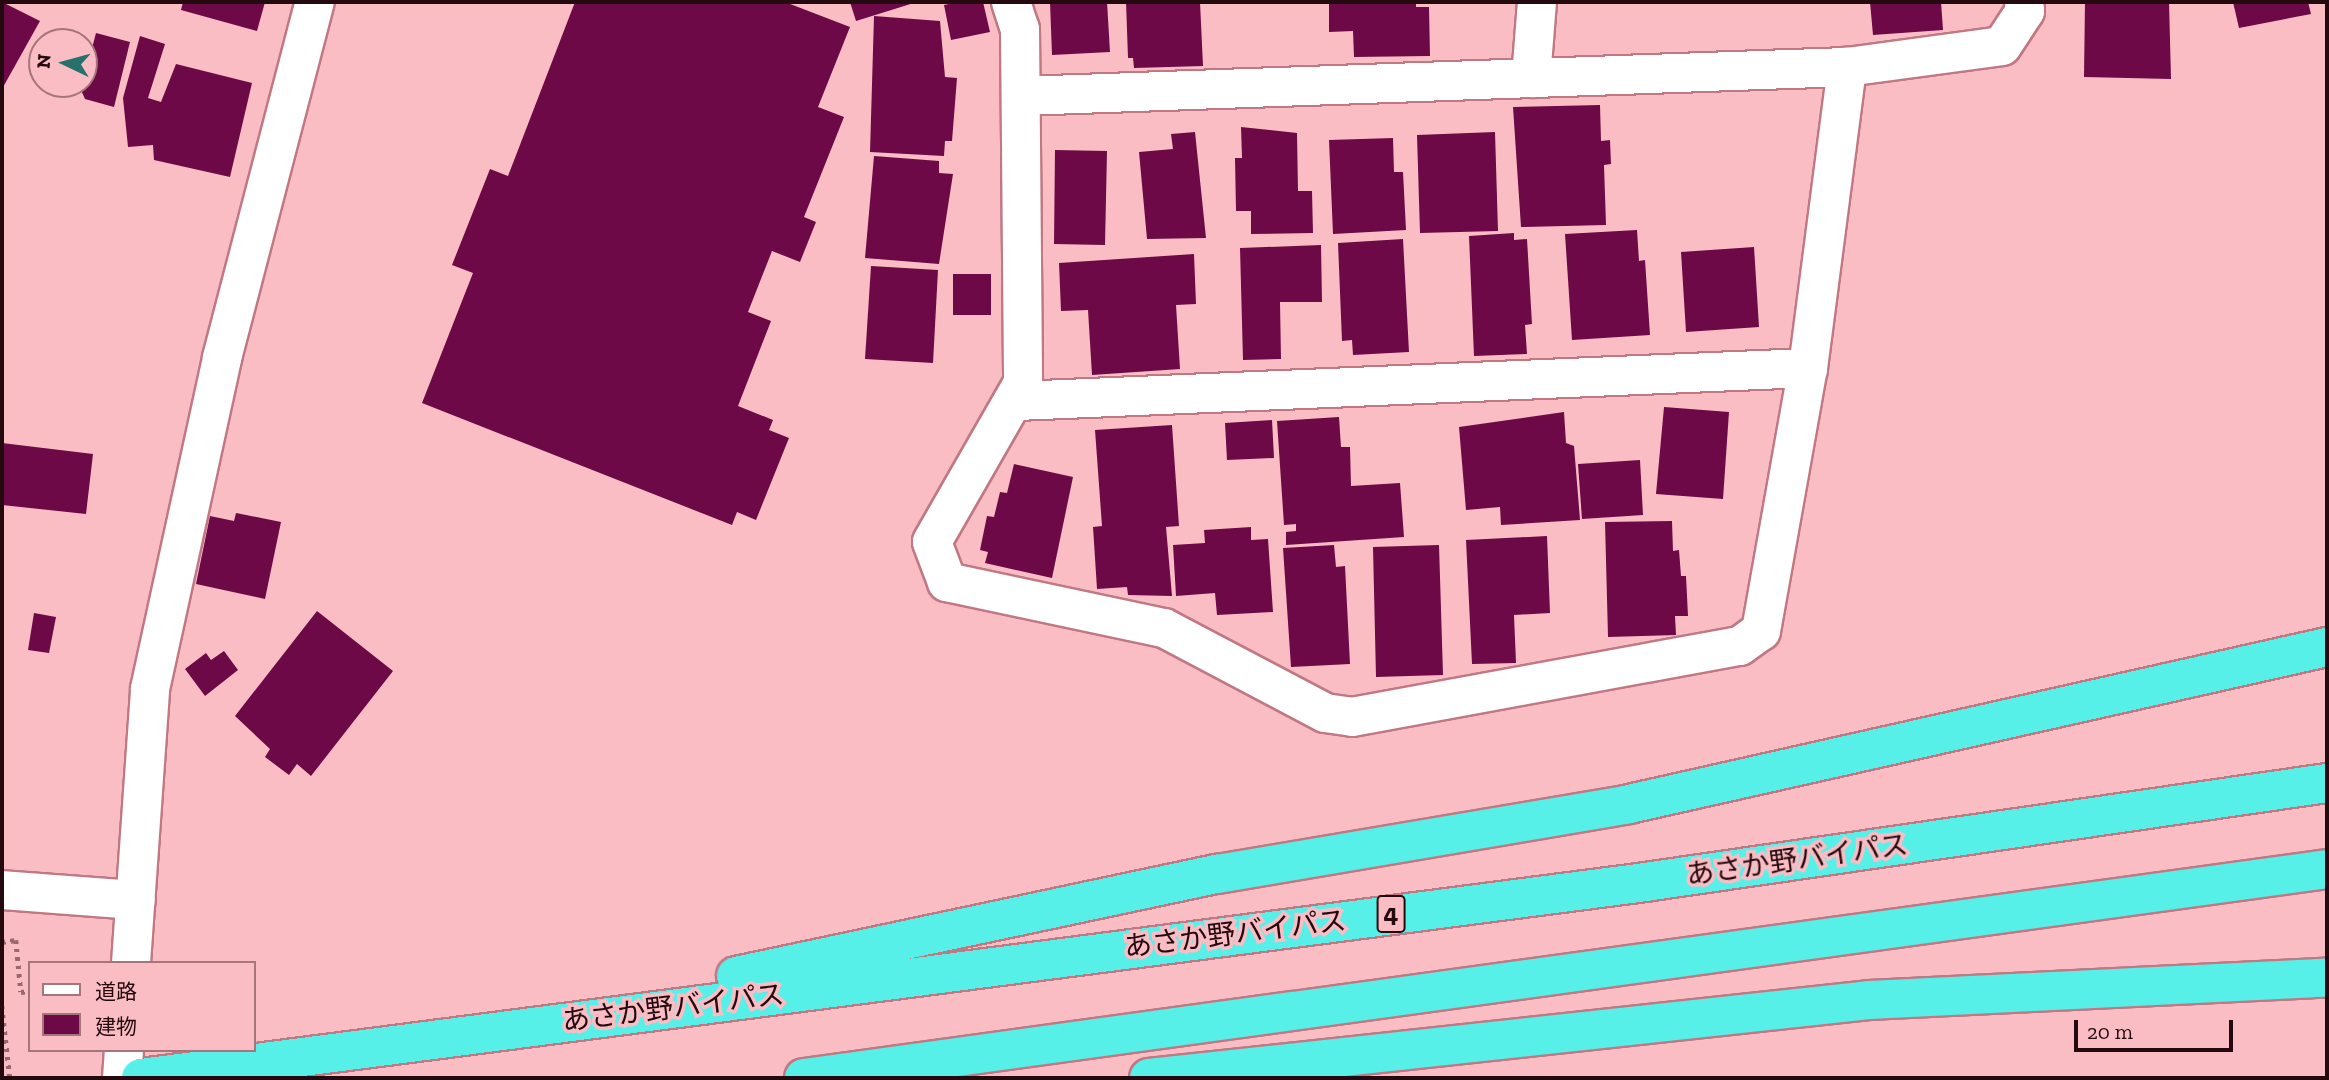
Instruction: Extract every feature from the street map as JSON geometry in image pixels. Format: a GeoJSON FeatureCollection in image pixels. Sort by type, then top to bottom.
{"type":"FeatureCollection","features":[{"type":"Feature","properties":{"kind":"highway"},"geometry":{"type":"LineString","coordinates":[[454,1037],[1217,874],[1629,804],[2327,647]]}},
{"type":"Feature","properties":{"kind":"highway","name":"あさか野バイパス"},"geometry":{"type":"LineString","coordinates":[[141,1078],[1645,882],[2327,783]]}},
{"type":"Feature","properties":{"kind":"highway"},"geometry":{"type":"LineString","coordinates":[[804,1078],[2327,869]]}},
{"type":"Feature","properties":{"kind":"highway"},"geometry":{"type":"LineString","coordinates":[[1149,1078],[1869,1000],[2327,978]]}},
{"type":"Feature","properties":{"kind":"street"},"geometry":{"type":"LineString","coordinates":[[131,961],[150,689],[222,358],[315,2]]}},
{"type":"Feature","properties":{"kind":"street"},"geometry":{"type":"LineString","coordinates":[[1011,2],[1020,29],[1023,383],[1017,401],[932,542],[947,582],[1164,628],[1325,713],[1352,717],[1740,646],[1760,631],[1808,368],[1847,67]]}},
{"type":"Feature","properties":{"kind":"street"},"geometry":{"type":"LineString","coordinates":[[1531,78],[1537,2]]}},
{"type":"Feature","properties":{"kind":"street"},"geometry":{"type":"LineString","coordinates":[[1021,96],[1847,67],[2001,46],[2025,11],[2024,2]]}},
{"type":"Feature","properties":{"kind":"street"},"geometry":{"type":"LineString","coordinates":[[1017,401],[1808,368]]}},
{"type":"Feature","properties":{"kind":"street"},"geometry":{"type":"LineString","coordinates":[[2,890],[135,900]]}},
{"type":"Feature","properties":{"kind":"street"},"geometry":{"type":"LineString","coordinates":[[122,1078],[124,1052]]}},
{"type":"Feature","properties":{"kind":"path"},"geometry":{"type":"LineString","coordinates":[[2,942],[16,940],[21,992],[28,991]]}},
{"type":"Feature","properties":{"kind":"path"},"geometry":{"type":"LineString","coordinates":[[2,1009],[10,1078]]}},
{"type":"Feature","properties":{"kind":"building"},"geometry":{"type":"Polygon","coordinates":[[[2,2],[40,21],[36,28],[28,28],[28,42],[2,89],[2,2]]]}},
{"type":"Feature","properties":{"kind":"building"},"geometry":{"type":"Polygon","coordinates":[[[183,2],[265,2],[257,31],[181,10],[183,2]]]}},
{"type":"Feature","properties":{"kind":"building"},"geometry":{"type":"Polygon","coordinates":[[[575,2],[785,2],[850,27],[818,107],[844,117],[804,217],[816,222],[800,262],[772,251],[748,312],[771,321],[738,406],[773,420],[769,430],[789,438],[756,520],[737,512],[732,525],[422,403],[473,273],[452,265],[490,169],[508,176],[575,2]]]}},
{"type":"Feature","properties":{"kind":"building"},"geometry":{"type":"Polygon","coordinates":[[[850,2],[917,2],[856,21],[850,2]]]}},
{"type":"Feature","properties":{"kind":"building"},"geometry":{"type":"Polygon","coordinates":[[[983,2],[990,32],[951,40],[944,5],[983,2]]]}},
{"type":"Feature","properties":{"kind":"building"},"geometry":{"type":"Polygon","coordinates":[[[1050,2],[1107,2],[1110,52],[1052,55],[1050,2]]]}},
{"type":"Feature","properties":{"kind":"building"},"geometry":{"type":"Polygon","coordinates":[[[1126,2],[1200,2],[1203,66],[1134,68],[1133,58],[1128,58],[1126,2]]]}},
{"type":"Feature","properties":{"kind":"building"},"geometry":{"type":"Polygon","coordinates":[[[1329,2],[1416,2],[1416,7],[1429,7],[1430,56],[1354,57],[1353,31],[1329,32],[1329,2]]]}},
{"type":"Feature","properties":{"kind":"building"},"geometry":{"type":"Polygon","coordinates":[[[1870,2],[1941,2],[1943,30],[1873,35],[1870,2]]]}},
{"type":"Feature","properties":{"kind":"building"},"geometry":{"type":"Polygon","coordinates":[[[2085,2],[2169,2],[2171,79],[2084,77],[2085,2]]]}},
{"type":"Feature","properties":{"kind":"building"},"geometry":{"type":"Polygon","coordinates":[[[2233,2],[2308,2],[2311,14],[2239,28],[2233,2]]]}},
{"type":"Feature","properties":{"kind":"building"},"geometry":{"type":"Polygon","coordinates":[[[874,16],[940,21],[945,77],[957,78],[952,141],[945,141],[944,156],[870,152],[874,16]]]}},
{"type":"Feature","properties":{"kind":"building"},"geometry":{"type":"Polygon","coordinates":[[[98,34],[130,42],[114,107],[85,99],[98,98],[98,34]]]}},
{"type":"Feature","properties":{"kind":"building"},"geometry":{"type":"Polygon","coordinates":[[[140,36],[165,44],[148,98],[161,102],[176,64],[252,83],[230,177],[154,160],[153,145],[128,147],[123,98],[140,36]]]}},
{"type":"Feature","properties":{"kind":"building"},"geometry":{"type":"Polygon","coordinates":[[[1600,105],[1601,141],[1610,140],[1611,164],[1604,165],[1606,225],[1521,227],[1513,107],[1600,105]]]}},
{"type":"Feature","properties":{"kind":"building"},"geometry":{"type":"Polygon","coordinates":[[[1241,127],[1297,133],[1298,191],[1312,191],[1313,233],[1251,234],[1251,211],[1236,211],[1235,158],[1242,158],[1241,127]]]}},
{"type":"Feature","properties":{"kind":"building"},"geometry":{"type":"Polygon","coordinates":[[[1195,132],[1206,238],[1147,239],[1139,152],[1173,149],[1171,134],[1195,132]]]}},
{"type":"Feature","properties":{"kind":"building"},"geometry":{"type":"Polygon","coordinates":[[[1495,132],[1498,231],[1420,233],[1417,135],[1495,132]]]}},
{"type":"Feature","properties":{"kind":"building"},"geometry":{"type":"Polygon","coordinates":[[[1393,138],[1394,172],[1403,172],[1406,230],[1333,234],[1329,140],[1393,138]]]}},
{"type":"Feature","properties":{"kind":"building"},"geometry":{"type":"Polygon","coordinates":[[[1055,150],[1107,151],[1105,245],[1054,244],[1055,150]]]}},
{"type":"Feature","properties":{"kind":"building"},"geometry":{"type":"Polygon","coordinates":[[[874,156],[939,161],[939,173],[953,174],[939,264],[865,258],[874,156]]]}},
{"type":"Feature","properties":{"kind":"building"},"geometry":{"type":"Polygon","coordinates":[[[1637,230],[1639,261],[1645,260],[1650,335],[1572,340],[1565,234],[1637,230]]]}},
{"type":"Feature","properties":{"kind":"building"},"geometry":{"type":"Polygon","coordinates":[[[1514,233],[1514,240],[1527,239],[1532,324],[1525,325],[1527,354],[1474,356],[1469,236],[1514,233]]]}},
{"type":"Feature","properties":{"kind":"building"},"geometry":{"type":"Polygon","coordinates":[[[1403,239],[1409,352],[1353,355],[1352,340],[1342,341],[1338,243],[1403,239]]]}},
{"type":"Feature","properties":{"kind":"building"},"geometry":{"type":"Polygon","coordinates":[[[1321,245],[1322,302],[1280,302],[1281,359],[1243,360],[1240,248],[1321,245]]]}},
{"type":"Feature","properties":{"kind":"building"},"geometry":{"type":"Polygon","coordinates":[[[1754,247],[1759,327],[1686,332],[1681,252],[1754,247]]]}},
{"type":"Feature","properties":{"kind":"building"},"geometry":{"type":"Polygon","coordinates":[[[1194,254],[1196,304],[1176,305],[1180,369],[1092,375],[1088,310],[1061,311],[1059,263],[1194,254]]]}},
{"type":"Feature","properties":{"kind":"building"},"geometry":{"type":"Polygon","coordinates":[[[871,266],[938,270],[933,363],[865,359],[871,266]]]}},
{"type":"Feature","properties":{"kind":"building"},"geometry":{"type":"Polygon","coordinates":[[[953,274],[991,274],[991,315],[953,315],[953,274]]]}},
{"type":"Feature","properties":{"kind":"building"},"geometry":{"type":"Polygon","coordinates":[[[1664,407],[1729,412],[1723,499],[1656,494],[1664,407]]]}},
{"type":"Feature","properties":{"kind":"building"},"geometry":{"type":"Polygon","coordinates":[[[1564,412],[1566,443],[1574,446],[1580,520],[1501,525],[1500,507],[1466,510],[1459,427],[1564,412]]]}},
{"type":"Feature","properties":{"kind":"building"},"geometry":{"type":"Polygon","coordinates":[[[1339,417],[1341,447],[1350,447],[1351,486],[1400,483],[1404,537],[1286,545],[1286,532],[1296,531],[1296,524],[1284,525],[1277,421],[1339,417]]]}},
{"type":"Feature","properties":{"kind":"building"},"geometry":{"type":"Polygon","coordinates":[[[1272,420],[1274,458],[1227,460],[1225,423],[1272,420]]]}},
{"type":"Feature","properties":{"kind":"building"},"geometry":{"type":"Polygon","coordinates":[[[1172,425],[1179,526],[1166,527],[1172,596],[1128,595],[1127,587],[1097,589],[1093,527],[1102,526],[1095,430],[1172,425]]]}},
{"type":"Feature","properties":{"kind":"building"},"geometry":{"type":"Polygon","coordinates":[[[2,443],[93,454],[86,514],[2,505],[2,443]]]}},
{"type":"Feature","properties":{"kind":"building"},"geometry":{"type":"Polygon","coordinates":[[[1640,460],[1643,515],[1582,519],[1578,464],[1640,460]]]}},
{"type":"Feature","properties":{"kind":"building"},"geometry":{"type":"Polygon","coordinates":[[[1014,464],[1073,477],[1052,578],[985,563],[988,552],[980,550],[987,516],[994,517],[1000,492],[1007,493],[1014,464]]]}},
{"type":"Feature","properties":{"kind":"building"},"geometry":{"type":"Polygon","coordinates":[[[236,513],[281,522],[265,599],[196,584],[210,516],[234,521],[236,513]]]}},
{"type":"Feature","properties":{"kind":"building"},"geometry":{"type":"Polygon","coordinates":[[[1672,521],[1673,551],[1679,550],[1681,576],[1686,576],[1688,616],[1675,616],[1676,635],[1608,637],[1605,522],[1672,521]]]}},
{"type":"Feature","properties":{"kind":"building"},"geometry":{"type":"Polygon","coordinates":[[[1251,527],[1251,540],[1268,539],[1273,612],[1217,615],[1215,593],[1176,596],[1173,545],[1205,543],[1204,530],[1251,527]]]}},
{"type":"Feature","properties":{"kind":"building"},"geometry":{"type":"Polygon","coordinates":[[[1547,536],[1550,613],[1514,615],[1516,663],[1472,664],[1466,540],[1547,536]]]}},
{"type":"Feature","properties":{"kind":"building"},"geometry":{"type":"Polygon","coordinates":[[[1334,545],[1336,567],[1345,566],[1350,664],[1291,667],[1283,548],[1334,545]]]}},
{"type":"Feature","properties":{"kind":"building"},"geometry":{"type":"Polygon","coordinates":[[[1439,545],[1443,675],[1376,677],[1373,547],[1439,545]]]}},
{"type":"Feature","properties":{"kind":"building"},"geometry":{"type":"Polygon","coordinates":[[[317,611],[393,671],[311,776],[297,764],[289,775],[265,757],[270,749],[235,716],[317,611]]]}},
{"type":"Feature","properties":{"kind":"building"},"geometry":{"type":"Polygon","coordinates":[[[34,613],[56,617],[49,653],[28,650],[34,613]]]}},
{"type":"Feature","properties":{"kind":"building"},"geometry":{"type":"Polygon","coordinates":[[[224,651],[238,670],[205,696],[185,669],[206,653],[211,660],[224,651]]]}}]}
